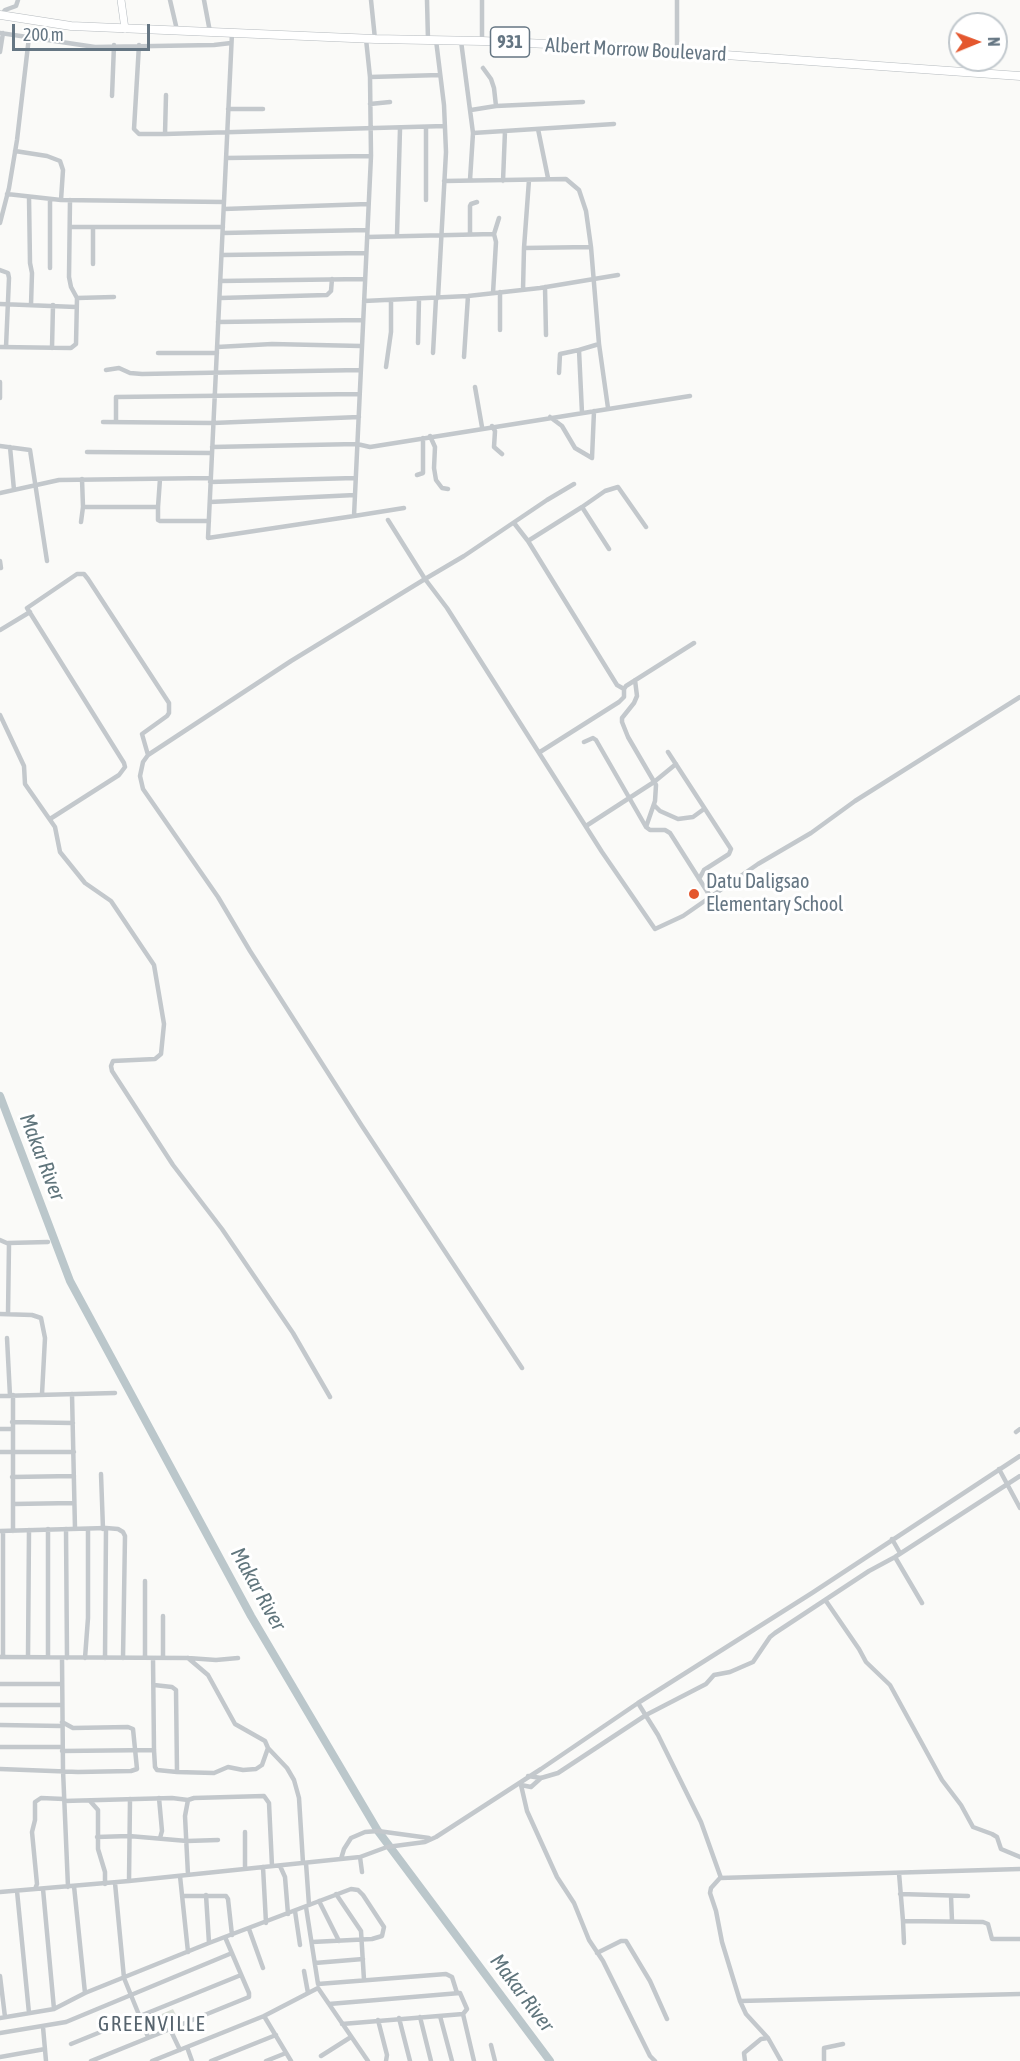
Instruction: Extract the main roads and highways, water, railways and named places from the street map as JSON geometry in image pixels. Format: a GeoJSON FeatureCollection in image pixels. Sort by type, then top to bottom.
{"type":"FeatureCollection","features":[{"type":"Feature","properties":{"kind":"main road","name":"Albert Morrow Boulevard"},"geometry":{"type":"LineString","coordinates":[[1,15],[71,27],[366,39],[482,41],[677,51],[1020,76]]}},
{"type":"Feature","properties":{"kind":"waterway","name":"Makar River"},"geometry":{"type":"LineString","coordinates":[[0,1096],[70,1281],[251,1616],[378,1831],[550,2061]]}},
{"type":"Feature","properties":{"kind":"place","name":"Datu Daligsao Elementary School"},"geometry":{"type":"Point","coordinates":[694,894]}},
{"type":"Feature","properties":{"kind":"district","name":"GREENVILLE"},"geometry":{"type":"Point","coordinates":[152,2024]}}]}
